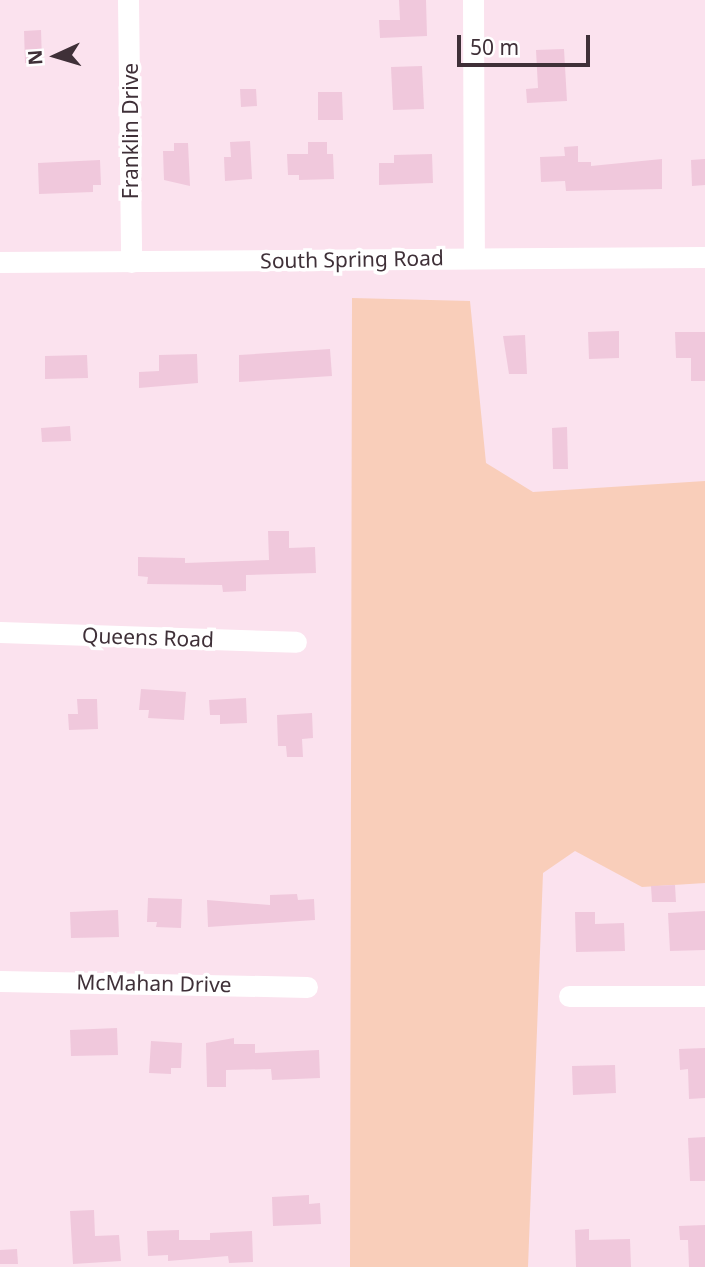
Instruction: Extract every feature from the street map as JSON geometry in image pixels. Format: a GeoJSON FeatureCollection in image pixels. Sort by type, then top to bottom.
{"type":"FeatureCollection","features":[{"type":"Feature","properties":{"kind":"street","name":"Franklin Drive"},"geometry":{"type":"LineString","coordinates":[[128,0],[131,262]]}},
{"type":"Feature","properties":{"kind":"street"},"geometry":{"type":"LineString","coordinates":[[473,0],[474,258]]}},
{"type":"Feature","properties":{"kind":"street","name":"South Spring Road"},"geometry":{"type":"LineString","coordinates":[[0,262],[705,257]]}},
{"type":"Feature","properties":{"kind":"street","name":"Queens Road"},"geometry":{"type":"LineString","coordinates":[[0,632],[296,642]]}},
{"type":"Feature","properties":{"kind":"street","name":"McMahan Drive"},"geometry":{"type":"LineString","coordinates":[[0,981],[307,987]]}},
{"type":"Feature","properties":{"kind":"street"},"geometry":{"type":"LineString","coordinates":[[569,996],[705,996]]}},
{"type":"Feature","properties":{"kind":"shaded area"},"geometry":{"type":"Polygon","coordinates":[[[352,298],[470,301],[486,463],[533,492],[705,481],[705,883],[642,887],[575,851],[543,873],[528,1267],[350,1267],[352,298]]]}},
{"type":"Feature","properties":{"kind":"building"},"geometry":{"type":"Polygon","coordinates":[[[399,0],[426,0],[427,36],[380,38],[379,20],[400,20],[399,0]]]}},
{"type":"Feature","properties":{"kind":"building"},"geometry":{"type":"Polygon","coordinates":[[[41,30],[42,62],[25,63],[24,31],[41,30]]]}},
{"type":"Feature","properties":{"kind":"building"},"geometry":{"type":"Polygon","coordinates":[[[564,49],[567,101],[527,103],[526,89],[538,88],[536,50],[564,49]]]}},
{"type":"Feature","properties":{"kind":"building"},"geometry":{"type":"Polygon","coordinates":[[[422,66],[424,109],[393,110],[391,67],[422,66]]]}},
{"type":"Feature","properties":{"kind":"building"},"geometry":{"type":"Polygon","coordinates":[[[240,89],[256,89],[257,106],[241,107],[240,89]]]}},
{"type":"Feature","properties":{"kind":"building"},"geometry":{"type":"Polygon","coordinates":[[[318,92],[342,92],[343,120],[318,120],[318,92]]]}},
{"type":"Feature","properties":{"kind":"building"},"geometry":{"type":"Polygon","coordinates":[[[250,141],[252,179],[225,181],[224,157],[231,157],[230,142],[250,141]]]}},
{"type":"Feature","properties":{"kind":"building"},"geometry":{"type":"Polygon","coordinates":[[[308,142],[327,142],[327,154],[333,154],[334,179],[299,180],[299,175],[288,175],[287,154],[308,154],[308,142]]]}},
{"type":"Feature","properties":{"kind":"building"},"geometry":{"type":"Polygon","coordinates":[[[174,143],[188,143],[190,186],[164,180],[163,151],[174,151],[174,143]]]}},
{"type":"Feature","properties":{"kind":"building"},"geometry":{"type":"Polygon","coordinates":[[[578,146],[578,162],[591,162],[591,166],[662,159],[662,189],[566,191],[565,181],[541,182],[540,157],[565,156],[564,147],[578,146]]]}},
{"type":"Feature","properties":{"kind":"building"},"geometry":{"type":"Polygon","coordinates":[[[432,154],[433,183],[379,185],[379,163],[394,163],[394,155],[432,154]]]}},
{"type":"Feature","properties":{"kind":"building"},"geometry":{"type":"Polygon","coordinates":[[[705,159],[705,185],[692,186],[691,160],[705,159]]]}},
{"type":"Feature","properties":{"kind":"building"},"geometry":{"type":"Polygon","coordinates":[[[100,160],[101,185],[93,185],[93,192],[39,194],[38,163],[100,160]]]}},
{"type":"Feature","properties":{"kind":"building"},"geometry":{"type":"Polygon","coordinates":[[[619,331],[619,358],[589,359],[588,332],[619,331]]]}},
{"type":"Feature","properties":{"kind":"building"},"geometry":{"type":"Polygon","coordinates":[[[675,332],[705,332],[705,381],[691,381],[691,358],[676,358],[675,332]]]}},
{"type":"Feature","properties":{"kind":"building"},"geometry":{"type":"Polygon","coordinates":[[[525,335],[527,374],[509,374],[503,336],[525,335]]]}},
{"type":"Feature","properties":{"kind":"building"},"geometry":{"type":"Polygon","coordinates":[[[330,349],[332,376],[239,382],[239,355],[330,349]]]}},
{"type":"Feature","properties":{"kind":"building"},"geometry":{"type":"Polygon","coordinates":[[[197,354],[198,383],[139,388],[139,372],[159,371],[159,355],[197,354]]]}},
{"type":"Feature","properties":{"kind":"building"},"geometry":{"type":"Polygon","coordinates":[[[87,355],[88,378],[45,379],[45,356],[87,355]]]}},
{"type":"Feature","properties":{"kind":"building"},"geometry":{"type":"Polygon","coordinates":[[[70,426],[71,441],[42,442],[41,428],[70,426]]]}},
{"type":"Feature","properties":{"kind":"building"},"geometry":{"type":"Polygon","coordinates":[[[567,427],[568,469],[553,469],[552,428],[567,427]]]}},
{"type":"Feature","properties":{"kind":"building"},"geometry":{"type":"Polygon","coordinates":[[[268,531],[289,531],[289,548],[315,547],[316,573],[246,575],[246,591],[223,592],[222,585],[147,584],[148,577],[138,576],[138,557],[185,558],[185,563],[269,560],[268,531]]]}},
{"type":"Feature","properties":{"kind":"building"},"geometry":{"type":"Polygon","coordinates":[[[141,689],[186,692],[184,720],[148,718],[149,710],[139,710],[141,689]]]}},
{"type":"Feature","properties":{"kind":"building"},"geometry":{"type":"Polygon","coordinates":[[[246,698],[247,723],[220,724],[220,715],[210,715],[209,700],[246,698]]]}},
{"type":"Feature","properties":{"kind":"building"},"geometry":{"type":"Polygon","coordinates":[[[77,699],[97,699],[98,729],[69,730],[68,714],[78,714],[77,699]]]}},
{"type":"Feature","properties":{"kind":"building"},"geometry":{"type":"Polygon","coordinates":[[[312,713],[313,738],[302,739],[303,757],[287,757],[286,746],[278,746],[277,715],[312,713]]]}},
{"type":"Feature","properties":{"kind":"building"},"geometry":{"type":"Polygon","coordinates":[[[675,885],[676,902],[652,902],[651,886],[675,885]]]}},
{"type":"Feature","properties":{"kind":"building"},"geometry":{"type":"Polygon","coordinates":[[[297,894],[298,900],[314,899],[315,920],[208,927],[207,900],[270,905],[270,895],[297,894]]]}},
{"type":"Feature","properties":{"kind":"building"},"geometry":{"type":"Polygon","coordinates":[[[148,898],[182,899],[181,928],[156,927],[157,922],[147,922],[148,898]]]}},
{"type":"Feature","properties":{"kind":"building"},"geometry":{"type":"Polygon","coordinates":[[[118,910],[119,937],[71,938],[70,912],[118,910]]]}},
{"type":"Feature","properties":{"kind":"building"},"geometry":{"type":"Polygon","coordinates":[[[705,911],[705,950],[670,951],[668,913],[705,911]]]}},
{"type":"Feature","properties":{"kind":"building"},"geometry":{"type":"Polygon","coordinates":[[[575,912],[595,912],[595,924],[624,923],[625,951],[576,952],[575,912]]]}},
{"type":"Feature","properties":{"kind":"building"},"geometry":{"type":"Polygon","coordinates":[[[117,1028],[118,1055],[71,1056],[70,1030],[117,1028]]]}},
{"type":"Feature","properties":{"kind":"building"},"geometry":{"type":"Polygon","coordinates":[[[234,1038],[234,1044],[255,1044],[255,1053],[319,1050],[320,1078],[272,1080],[271,1069],[226,1070],[226,1087],[207,1087],[206,1043],[234,1038]]]}},
{"type":"Feature","properties":{"kind":"building"},"geometry":{"type":"Polygon","coordinates":[[[151,1041],[182,1043],[181,1068],[171,1068],[171,1074],[149,1073],[151,1041]]]}},
{"type":"Feature","properties":{"kind":"building"},"geometry":{"type":"Polygon","coordinates":[[[705,1048],[705,1098],[689,1099],[688,1069],[680,1070],[679,1049],[705,1048]]]}},
{"type":"Feature","properties":{"kind":"building"},"geometry":{"type":"Polygon","coordinates":[[[615,1065],[616,1093],[573,1095],[572,1066],[615,1065]]]}},
{"type":"Feature","properties":{"kind":"building"},"geometry":{"type":"Polygon","coordinates":[[[705,1137],[705,1181],[690,1181],[688,1138],[705,1137]]]}},
{"type":"Feature","properties":{"kind":"building"},"geometry":{"type":"Polygon","coordinates":[[[309,1195],[309,1204],[320,1203],[321,1224],[273,1226],[272,1197],[309,1195]]]}},
{"type":"Feature","properties":{"kind":"building"},"geometry":{"type":"Polygon","coordinates":[[[94,1210],[95,1236],[119,1235],[121,1261],[73,1264],[70,1211],[94,1210]]]}},
{"type":"Feature","properties":{"kind":"building"},"geometry":{"type":"Polygon","coordinates":[[[705,1225],[705,1267],[689,1267],[688,1240],[680,1240],[679,1226],[705,1225]]]}},
{"type":"Feature","properties":{"kind":"building"},"geometry":{"type":"Polygon","coordinates":[[[589,1229],[589,1240],[630,1239],[631,1267],[576,1267],[575,1230],[589,1229]]]}},
{"type":"Feature","properties":{"kind":"building"},"geometry":{"type":"Polygon","coordinates":[[[179,1230],[179,1240],[210,1240],[210,1233],[252,1231],[253,1262],[229,1263],[228,1256],[168,1261],[168,1255],[148,1256],[147,1231],[179,1230]]]}},
{"type":"Feature","properties":{"kind":"building"},"geometry":{"type":"Polygon","coordinates":[[[17,1249],[18,1264],[0,1264],[0,1250],[17,1249]]]}}]}
